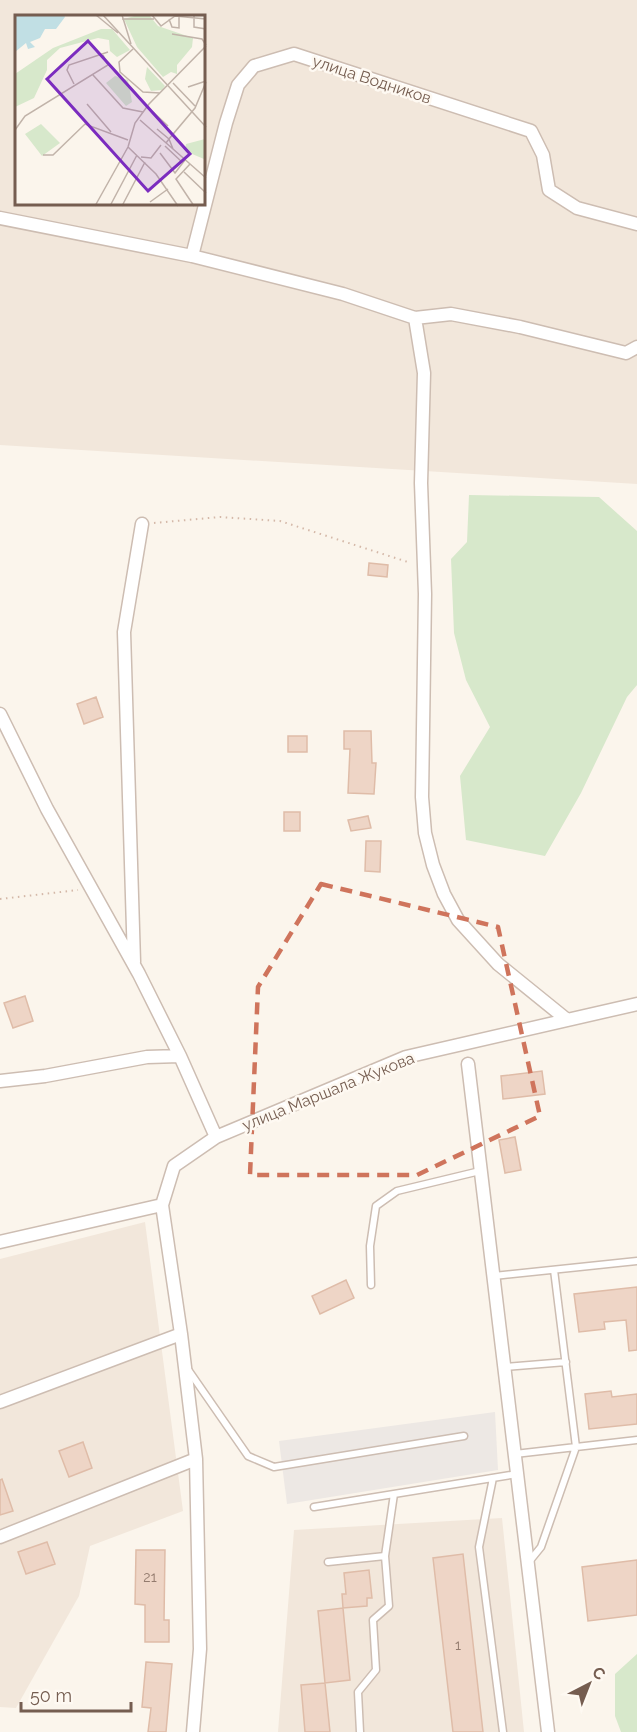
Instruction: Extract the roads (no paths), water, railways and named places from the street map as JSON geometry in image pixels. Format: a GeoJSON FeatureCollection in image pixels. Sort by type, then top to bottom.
{"type":"FeatureCollection","features":[{"type":"Feature","properties":{"kind":"street","name":"улица Водников"},"geometry":{"type":"LineString","coordinates":[[206,201],[238,85],[254,66],[294,54],[531,131],[543,155],[549,190],[577,208],[637,224]]}},
{"type":"Feature","properties":{"kind":"street","name":"улица Водников"},"geometry":{"type":"LineString","coordinates":[[192,256],[205,206]]}},
{"type":"Feature","properties":{"kind":"street"},"geometry":{"type":"LineString","coordinates":[[0,218],[192,256],[343,294],[415,318],[451,314],[631,350]]}},
{"type":"Feature","properties":{"kind":"street"},"geometry":{"type":"LineString","coordinates":[[415,318],[424,373],[421,483],[424,568],[422,797],[426,833],[433,865],[444,894],[458,920],[498,964],[566,1019]]}},
{"type":"Feature","properties":{"kind":"street"},"geometry":{"type":"LineString","coordinates":[[134,965],[124,632],[142,524]]}},
{"type":"Feature","properties":{"kind":"street"},"geometry":{"type":"LineString","coordinates":[[0,714],[47,809],[134,965],[180,1056],[216,1137]]}},
{"type":"Feature","properties":{"kind":"street","name":"улица Маршала Жукова"},"geometry":{"type":"LineString","coordinates":[[162,1205],[174,1167],[216,1137],[406,1057],[637,1004]]}},
{"type":"Feature","properties":{"kind":"street"},"geometry":{"type":"LineString","coordinates":[[0,1081],[45,1076],[147,1057],[180,1056]]}},
{"type":"Feature","properties":{"kind":"street"},"geometry":{"type":"LineString","coordinates":[[468,1064],[548,1732]]}},
{"type":"Feature","properties":{"kind":"street"},"geometry":{"type":"LineString","coordinates":[[0,1242],[162,1205],[196,1459],[200,1649],[194,1732]]}},
{"type":"Feature","properties":{"kind":"street"},"geometry":{"type":"LineString","coordinates":[[0,1402],[181,1334]]}},
{"type":"Feature","properties":{"kind":"street"},"geometry":{"type":"LineString","coordinates":[[0,1537],[196,1459]]}},
{"type":"Feature","properties":{"kind":"lane"},"geometry":{"type":"LineString","coordinates":[[371,1285],[370,1246],[376,1206],[397,1191],[481,1171]]}},
{"type":"Feature","properties":{"kind":"lane"},"geometry":{"type":"LineString","coordinates":[[494,1276],[637,1261]]}},
{"type":"Feature","properties":{"kind":"lane"},"geometry":{"type":"LineString","coordinates":[[528,1563],[541,1548],[576,1447],[554,1270]]}},
{"type":"Feature","properties":{"kind":"lane"},"geometry":{"type":"LineString","coordinates":[[504,1367],[566,1362]]}},
{"type":"Feature","properties":{"kind":"lane"},"geometry":{"type":"LineString","coordinates":[[185,1365],[248,1456],[274,1467],[464,1436]]}},
{"type":"Feature","properties":{"kind":"lane"},"geometry":{"type":"LineString","coordinates":[[515,1454],[637,1440]]}},
{"type":"Feature","properties":{"kind":"lane"},"geometry":{"type":"LineString","coordinates":[[314,1507],[517,1474]]}},
{"type":"Feature","properties":{"kind":"lane"},"geometry":{"type":"LineString","coordinates":[[493,1478],[479,1547],[503,1732]]}},
{"type":"Feature","properties":{"kind":"lane"},"geometry":{"type":"LineString","coordinates":[[360,1732],[358,1692],[376,1670],[373,1620],[389,1606],[385,1556],[394,1494]]}},
{"type":"Feature","properties":{"kind":"lane"},"geometry":{"type":"LineString","coordinates":[[328,1562],[385,1556]]}}]}
